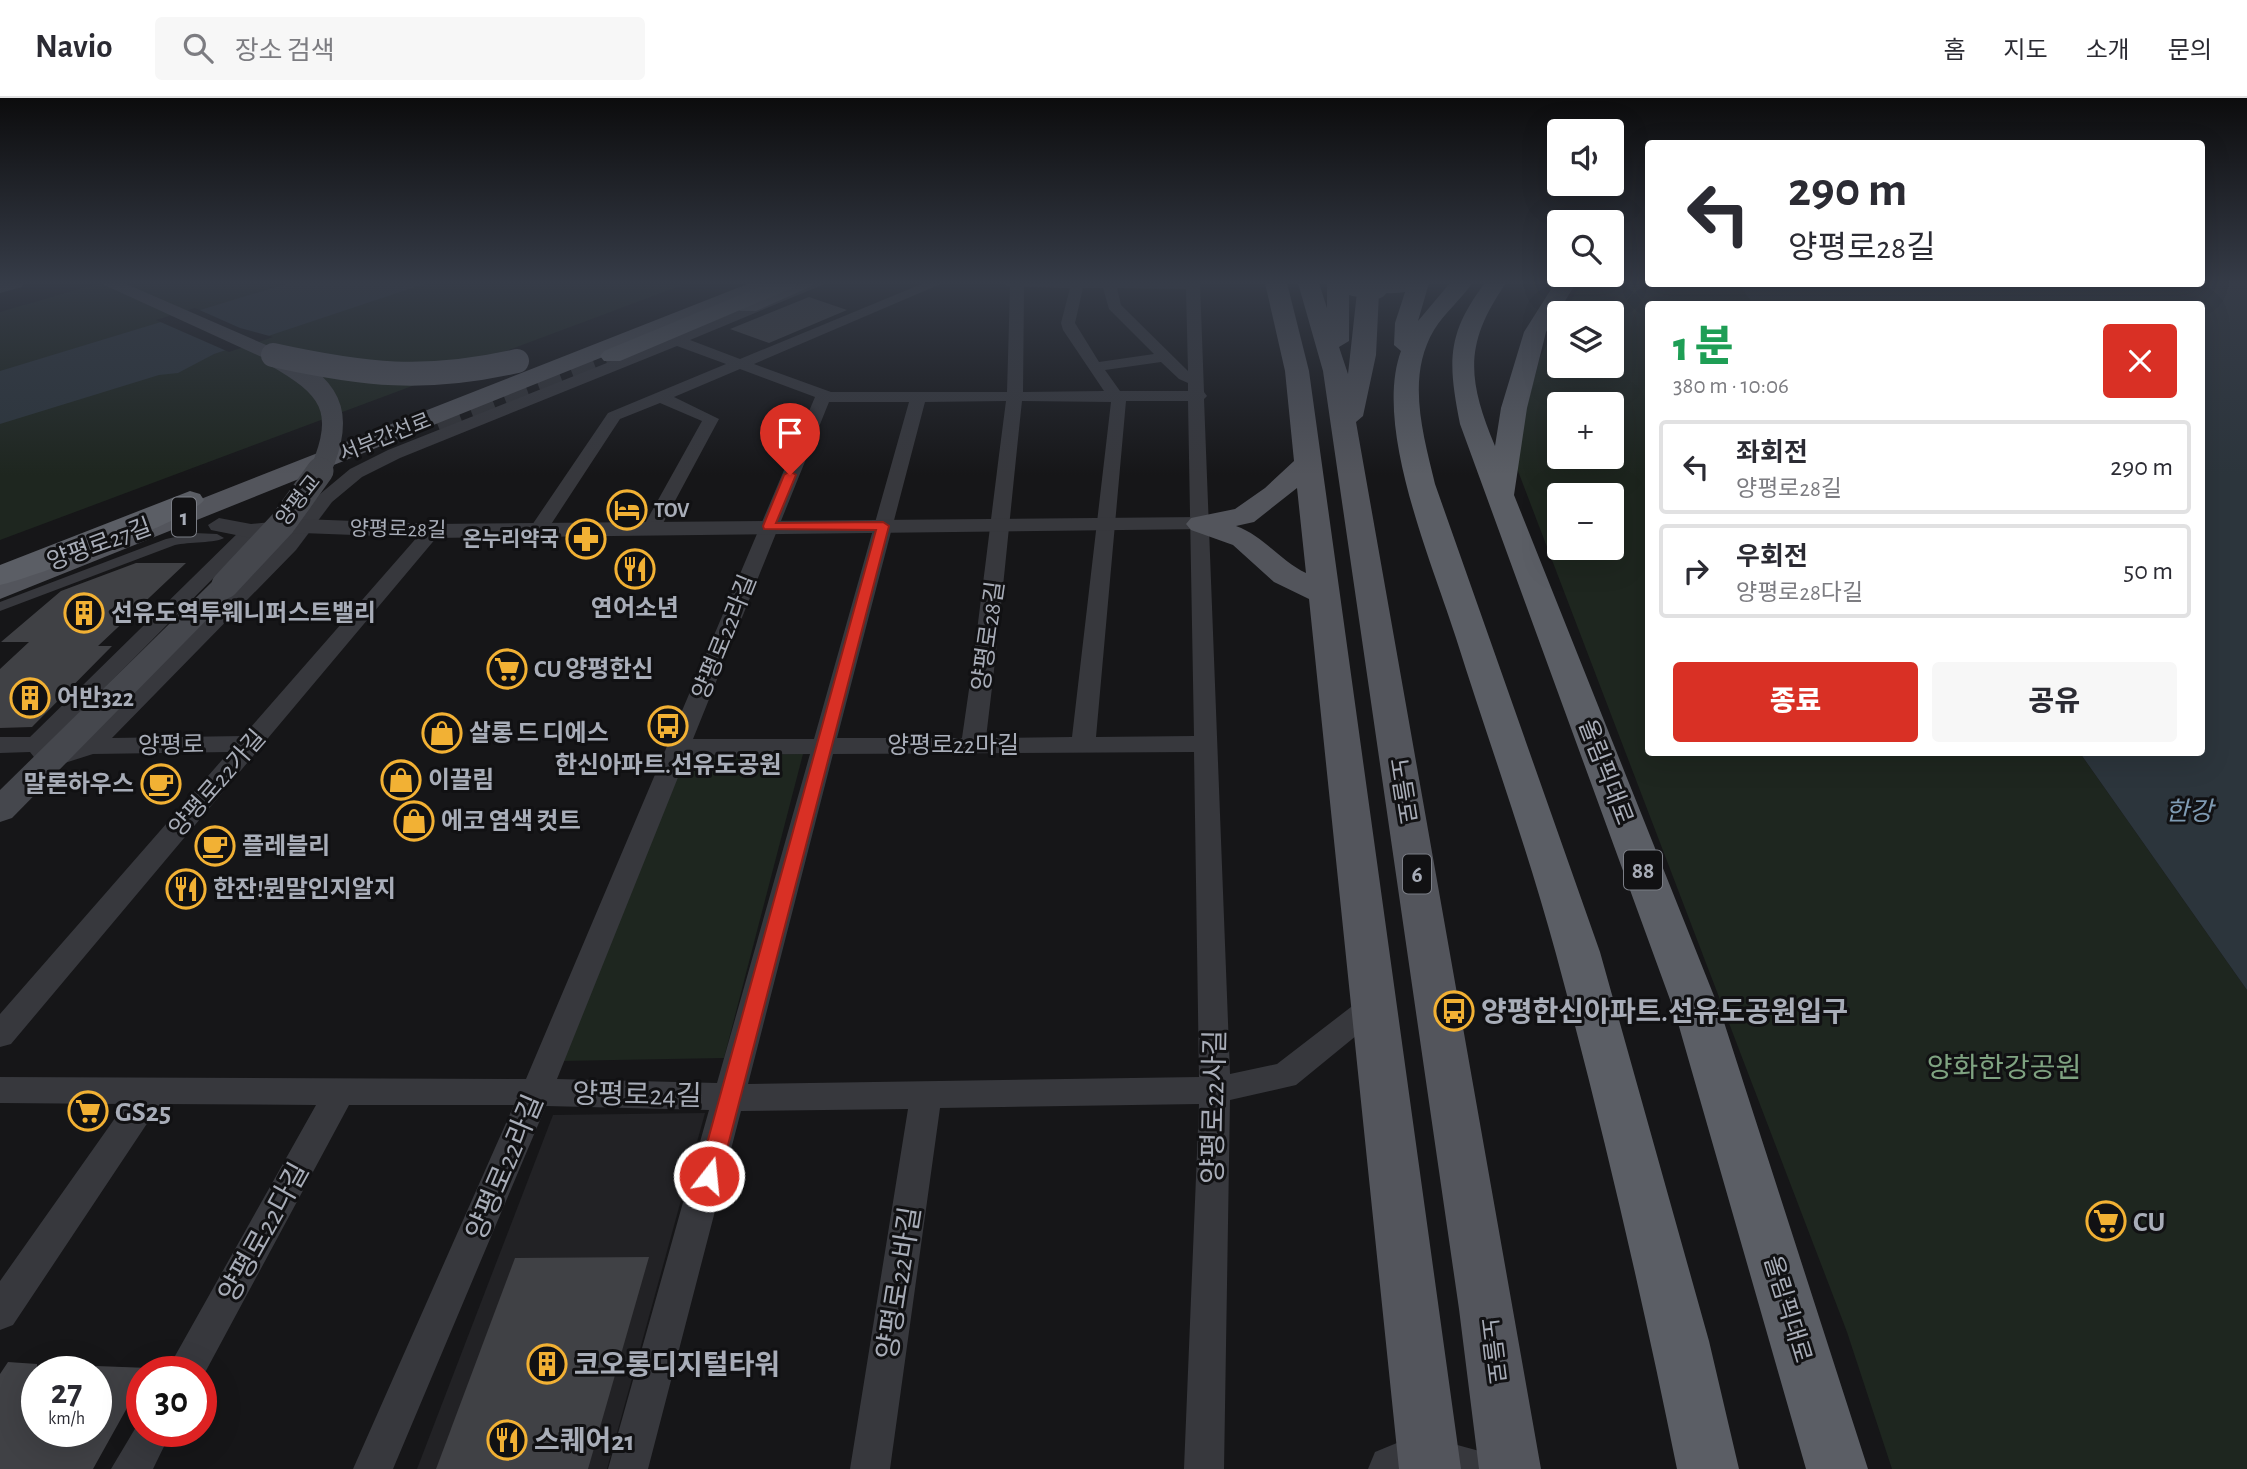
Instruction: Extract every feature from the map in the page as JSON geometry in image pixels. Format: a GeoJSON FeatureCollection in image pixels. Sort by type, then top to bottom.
{"type":"FeatureCollection","features":[{"type":"Feature","properties":{"kind":"highway"},"geometry":{"type":"LineString","coordinates":[[612,356],[634,347]]}},
{"type":"Feature","properties":{"kind":"highway"},"geometry":{"type":"LineString","coordinates":[[1406,347],[1404,409],[1421,484],[1578,952],[1680,1340],[1708,1469]]}},
{"type":"Feature","properties":{"kind":"highway"},"geometry":{"type":"LineString","coordinates":[[1406,369],[1415,347]]}},
{"type":"Feature","properties":{"kind":"highway","name":"올림픽대로"},"geometry":{"type":"LineString","coordinates":[[1462,347],[1460,365],[1473,424],[1699,1016],[1837,1469]]}},
{"type":"Feature","properties":{"kind":"highway"},"geometry":{"type":"LineString","coordinates":[[1500,496],[1514,408],[1531,347]]}},
{"type":"Feature","properties":{"kind":"highway"},"geometry":{"type":"LineString","coordinates":[[0,576],[158,516],[190,500]]}},
{"type":"Feature","properties":{"kind":"main road","name":"양평교"},"geometry":{"type":"LineString","coordinates":[[225,585],[309,491],[330,447],[335,420],[329,400],[299,369],[255,347]]}},
{"type":"Feature","properties":{"kind":"main road"},"geometry":{"type":"LineString","coordinates":[[273,355],[349,372],[396,377],[454,374],[517,361],[553,347]]}},
{"type":"Feature","properties":{"kind":"main road","name":"서부간선로"},"geometry":{"type":"LineString","coordinates":[[0,565],[154,510],[190,500],[581,347]]}},
{"type":"Feature","properties":{"kind":"main road","name":"서부간선로"},"geometry":{"type":"LineString","coordinates":[[0,589],[611,347]]}},
{"type":"Feature","properties":{"kind":"main road"},"geometry":{"type":"LineString","coordinates":[[368,445],[607,364],[648,347]]}},
{"type":"Feature","properties":{"kind":"main road"},"geometry":{"type":"LineString","coordinates":[[1291,347],[1297,371],[1429,1467]]}},
{"type":"Feature","properties":{"kind":"main road","name":"노들로"},"geometry":{"type":"LineString","coordinates":[[1328,347],[1335,371],[1487,1309],[1510,1469]]}},
{"type":"Feature","properties":{"kind":"main road"},"geometry":{"type":"LineString","coordinates":[[1335,371],[1337,347]]}},
{"type":"Feature","properties":{"kind":"main road"},"geometry":{"type":"LineString","coordinates":[[1345,435],[1365,347]]}},
{"type":"Feature","properties":{"kind":"main road"},"geometry":{"type":"LineString","coordinates":[[1201,524],[1244,516],[1275,494],[1308,463]]}},
{"type":"Feature","properties":{"kind":"main road"},"geometry":{"type":"LineString","coordinates":[[143,533],[183,526],[218,531],[217,514],[220,508],[237,496]]}},
{"type":"Feature","properties":{"kind":"main road"},"geometry":{"type":"LineString","coordinates":[[1201,524],[1244,539],[1285,575],[1324,594]]}},
{"type":"Feature","properties":{"kind":"main road","name":"양평로"},"geometry":{"type":"LineString","coordinates":[[0,810],[43,752],[225,585]]}},
{"type":"Feature","properties":{"kind":"street","name":"양평로"},"geometry":{"type":"LineString","coordinates":[[92,746],[289,546],[302,526],[343,482],[372,465],[663,347]]}},
{"type":"Feature","properties":{"kind":"street"},"geometry":{"type":"LineString","coordinates":[[693,347],[823,396],[1118,396],[1198,389]]}},
{"type":"Feature","properties":{"kind":"street"},"geometry":{"type":"LineString","coordinates":[[539,528],[609,420],[782,347]]}},
{"type":"Feature","properties":{"kind":"street"},"geometry":{"type":"LineString","coordinates":[[999,525],[1015,396],[1014,347]]}},
{"type":"Feature","properties":{"kind":"street"},"geometry":{"type":"LineString","coordinates":[[1084,347],[1118,396],[1083,745],[1208,744]]}},
{"type":"Feature","properties":{"kind":"street"},"geometry":{"type":"LineString","coordinates":[[1155,347],[1198,389]]}},
{"type":"Feature","properties":{"kind":"street","name":"양평로22사길"},"geometry":{"type":"LineString","coordinates":[[1196,347],[1215,1090],[1204,1469]]}},
{"type":"Feature","properties":{"kind":"street"},"geometry":{"type":"LineString","coordinates":[[1097,367],[1164,356]]}},
{"type":"Feature","properties":{"kind":"street","name":"양평로22라길"},"geometry":{"type":"LineString","coordinates":[[373,1469],[536,1092],[823,396]]}},
{"type":"Feature","properties":{"kind":"street"},"geometry":{"type":"LineString","coordinates":[[652,527],[711,419],[660,397]]}},
{"type":"Feature","properties":{"kind":"street"},"geometry":{"type":"LineString","coordinates":[[628,1469],[918,397]]}},
{"type":"Feature","properties":{"kind":"street","name":"양평로28길"},"geometry":{"type":"LineString","coordinates":[[218,531],[302,526],[433,531],[1201,524]]}},
{"type":"Feature","properties":{"kind":"street","name":"양평로28길"},"geometry":{"type":"LineString","coordinates":[[973,746],[997,570],[999,525]]}},
{"type":"Feature","properties":{"kind":"street","name":"양평로27길"},"geometry":{"type":"LineString","coordinates":[[0,607],[171,542],[218,531]]}},
{"type":"Feature","properties":{"kind":"street","name":"양평로"},"geometry":{"type":"LineString","coordinates":[[43,752],[251,531]]}},
{"type":"Feature","properties":{"kind":"street","name":"양평로22가길"},"geometry":{"type":"LineString","coordinates":[[0,1035],[433,531]]}},
{"type":"Feature","properties":{"kind":"street","name":"양평로"},"geometry":{"type":"LineString","coordinates":[[0,745],[43,752],[92,746],[250,744]]}},
{"type":"Feature","properties":{"kind":"street","name":"양평로22마길"},"geometry":{"type":"LineString","coordinates":[[823,746],[1083,745]]}},
{"type":"Feature","properties":{"kind":"street"},"geometry":{"type":"LineString","coordinates":[[678,747],[823,746]]}},
{"type":"Feature","properties":{"kind":"street","name":"양평로24길"},"geometry":{"type":"LineString","coordinates":[[0,1090],[926,1097],[1215,1090],[1285,1076],[1374,1005]]}},
{"type":"Feature","properties":{"kind":"street"},"geometry":{"type":"LineString","coordinates":[[0,1312],[152,1090]]}},
{"type":"Feature","properties":{"kind":"street","name":"양평로22다길"},"geometry":{"type":"LineString","coordinates":[[194,1356],[340,1091]]}},
{"type":"Feature","properties":{"kind":"street","name":"양평로22바길"},"geometry":{"type":"LineString","coordinates":[[870,1469],[926,1097]]}},
{"type":"Feature","properties":{"kind":"street"},"geometry":{"type":"LineString","coordinates":[[131,1469],[143,1447]]}},
{"type":"Feature","properties":{"kind":"shaded area"},"geometry":{"type":"Polygon","coordinates":[[[705,1113],[607,1469],[417,1469],[553,1115],[705,1113]]]}},
{"type":"Feature","properties":{"kind":"green space"},"geometry":{"type":"Polygon","coordinates":[[[0,347],[517,347],[0,540],[0,347]]]}},
{"type":"Feature","properties":{"kind":"green space","name":"양화한강공원"},"geometry":{"type":"Polygon","coordinates":[[[1545,347],[1547,378],[1624,378],[1624,347],[1645,347],[1645,756],[2082,756],[2247,990],[2247,1469],[1892,1469],[1847,1332],[1552,560],[1624,560],[1624,483],[1547,483],[1547,547],[1513,458],[1540,357],[1545,347]]]}},
{"type":"Feature","properties":{"kind":"green space"},"geometry":{"type":"Polygon","coordinates":[[[803,754],[724,1058],[560,1061],[675,756],[803,754]]]}},
{"type":"Feature","properties":{"kind":"water"},"geometry":{"type":"Polygon","coordinates":[[[79,347],[235,347],[214,354],[178,373],[159,375],[0,424],[0,371],[79,347]]]}},
{"type":"Feature","properties":{"kind":"water","name":"한강"},"geometry":{"type":"Polygon","coordinates":[[[2205,347],[2247,347],[2247,990],[2082,756],[2205,756],[2205,347]]]}},
{"type":"Feature","properties":{"kind":"pier"},"geometry":{"type":"Polygon","coordinates":[[[218,347],[244,347],[229,352],[218,347]]]}},
{"type":"Feature","properties":{"kind":"building"},"geometry":{"type":"Polygon","coordinates":[[[136,563],[186,563],[98,646],[112,646],[32,727],[0,728],[0,669],[29,642],[1,642],[61,591],[136,563]]]}},
{"type":"Feature","properties":{"kind":"building","name":"코오롱디지털타워"},"geometry":{"type":"Polygon","coordinates":[[[649,1257],[588,1469],[436,1469],[515,1258],[649,1257]]]}},
{"type":"Feature","properties":{"kind":"building"},"geometry":{"type":"Polygon","coordinates":[[[8,1362],[21,1363],[21,1447],[105,1447],[93,1469],[0,1469],[0,1374],[8,1362]]]}},
{"type":"Feature","properties":{"kind":"building"},"geometry":{"type":"Polygon","coordinates":[[[112,1367],[126,1367],[126,1410],[112,1435],[112,1367]]]}},
{"type":"Feature","properties":{"kind":"tunnel"},"geometry":{"type":"LineString","coordinates":[[437,423],[612,356]]}},
{"type":"Feature","properties":{"kind":"place","name":"TOV"},"geometry":{"type":"Point","coordinates":[627,510]}},
{"type":"Feature","properties":{"kind":"place","name":"온누리약국"},"geometry":{"type":"Point","coordinates":[586,539]}},
{"type":"Feature","properties":{"kind":"place","name":"연어소년"},"geometry":{"type":"Point","coordinates":[635,569]}},
{"type":"Feature","properties":{"kind":"place","name":"선유도역투웨니퍼스트밸리"},"geometry":{"type":"Point","coordinates":[84,613]}},
{"type":"Feature","properties":{"kind":"place","name":"CU 양평한신"},"geometry":{"type":"Point","coordinates":[507,669]}},
{"type":"Feature","properties":{"kind":"place","name":"어반322"},"geometry":{"type":"Point","coordinates":[30,698]}},
{"type":"Feature","properties":{"kind":"place","name":"한신아파트.선유도공원"},"geometry":{"type":"Point","coordinates":[668,726]}},
{"type":"Feature","properties":{"kind":"place","name":"살롱 드 디에스"},"geometry":{"type":"Point","coordinates":[442,733]}},
{"type":"Feature","properties":{"kind":"place","name":"이끌림"},"geometry":{"type":"Point","coordinates":[401,780]}},
{"type":"Feature","properties":{"kind":"place","name":"말론하우스"},"geometry":{"type":"Point","coordinates":[161,784]}},
{"type":"Feature","properties":{"kind":"place","name":"에코 염색 컷트"},"geometry":{"type":"Point","coordinates":[414,821]}},
{"type":"Feature","properties":{"kind":"place","name":"플레블리"},"geometry":{"type":"Point","coordinates":[215,846]}},
{"type":"Feature","properties":{"kind":"place","name":"한잔!뭔말인지알지"},"geometry":{"type":"Point","coordinates":[186,889]}},
{"type":"Feature","properties":{"kind":"place","name":"양평한신아파트.선유도공원입구"},"geometry":{"type":"Point","coordinates":[1454,1011]}},
{"type":"Feature","properties":{"kind":"place","name":"GS25"},"geometry":{"type":"Point","coordinates":[88,1111]}},
{"type":"Feature","properties":{"kind":"place","name":"CU"},"geometry":{"type":"Point","coordinates":[2106,1221]}},
{"type":"Feature","properties":{"kind":"place","name":"코오롱디지털타워"},"geometry":{"type":"Point","coordinates":[547,1364]}},
{"type":"Feature","properties":{"kind":"place","name":"스퀘어21"},"geometry":{"type":"Point","coordinates":[507,1440]}},
{"type":"Feature","properties":{"kind":"route"},"geometry":{"type":"LineString","coordinates":[[709,1176],[883,526],[769,526],[790,475]]}}]}
